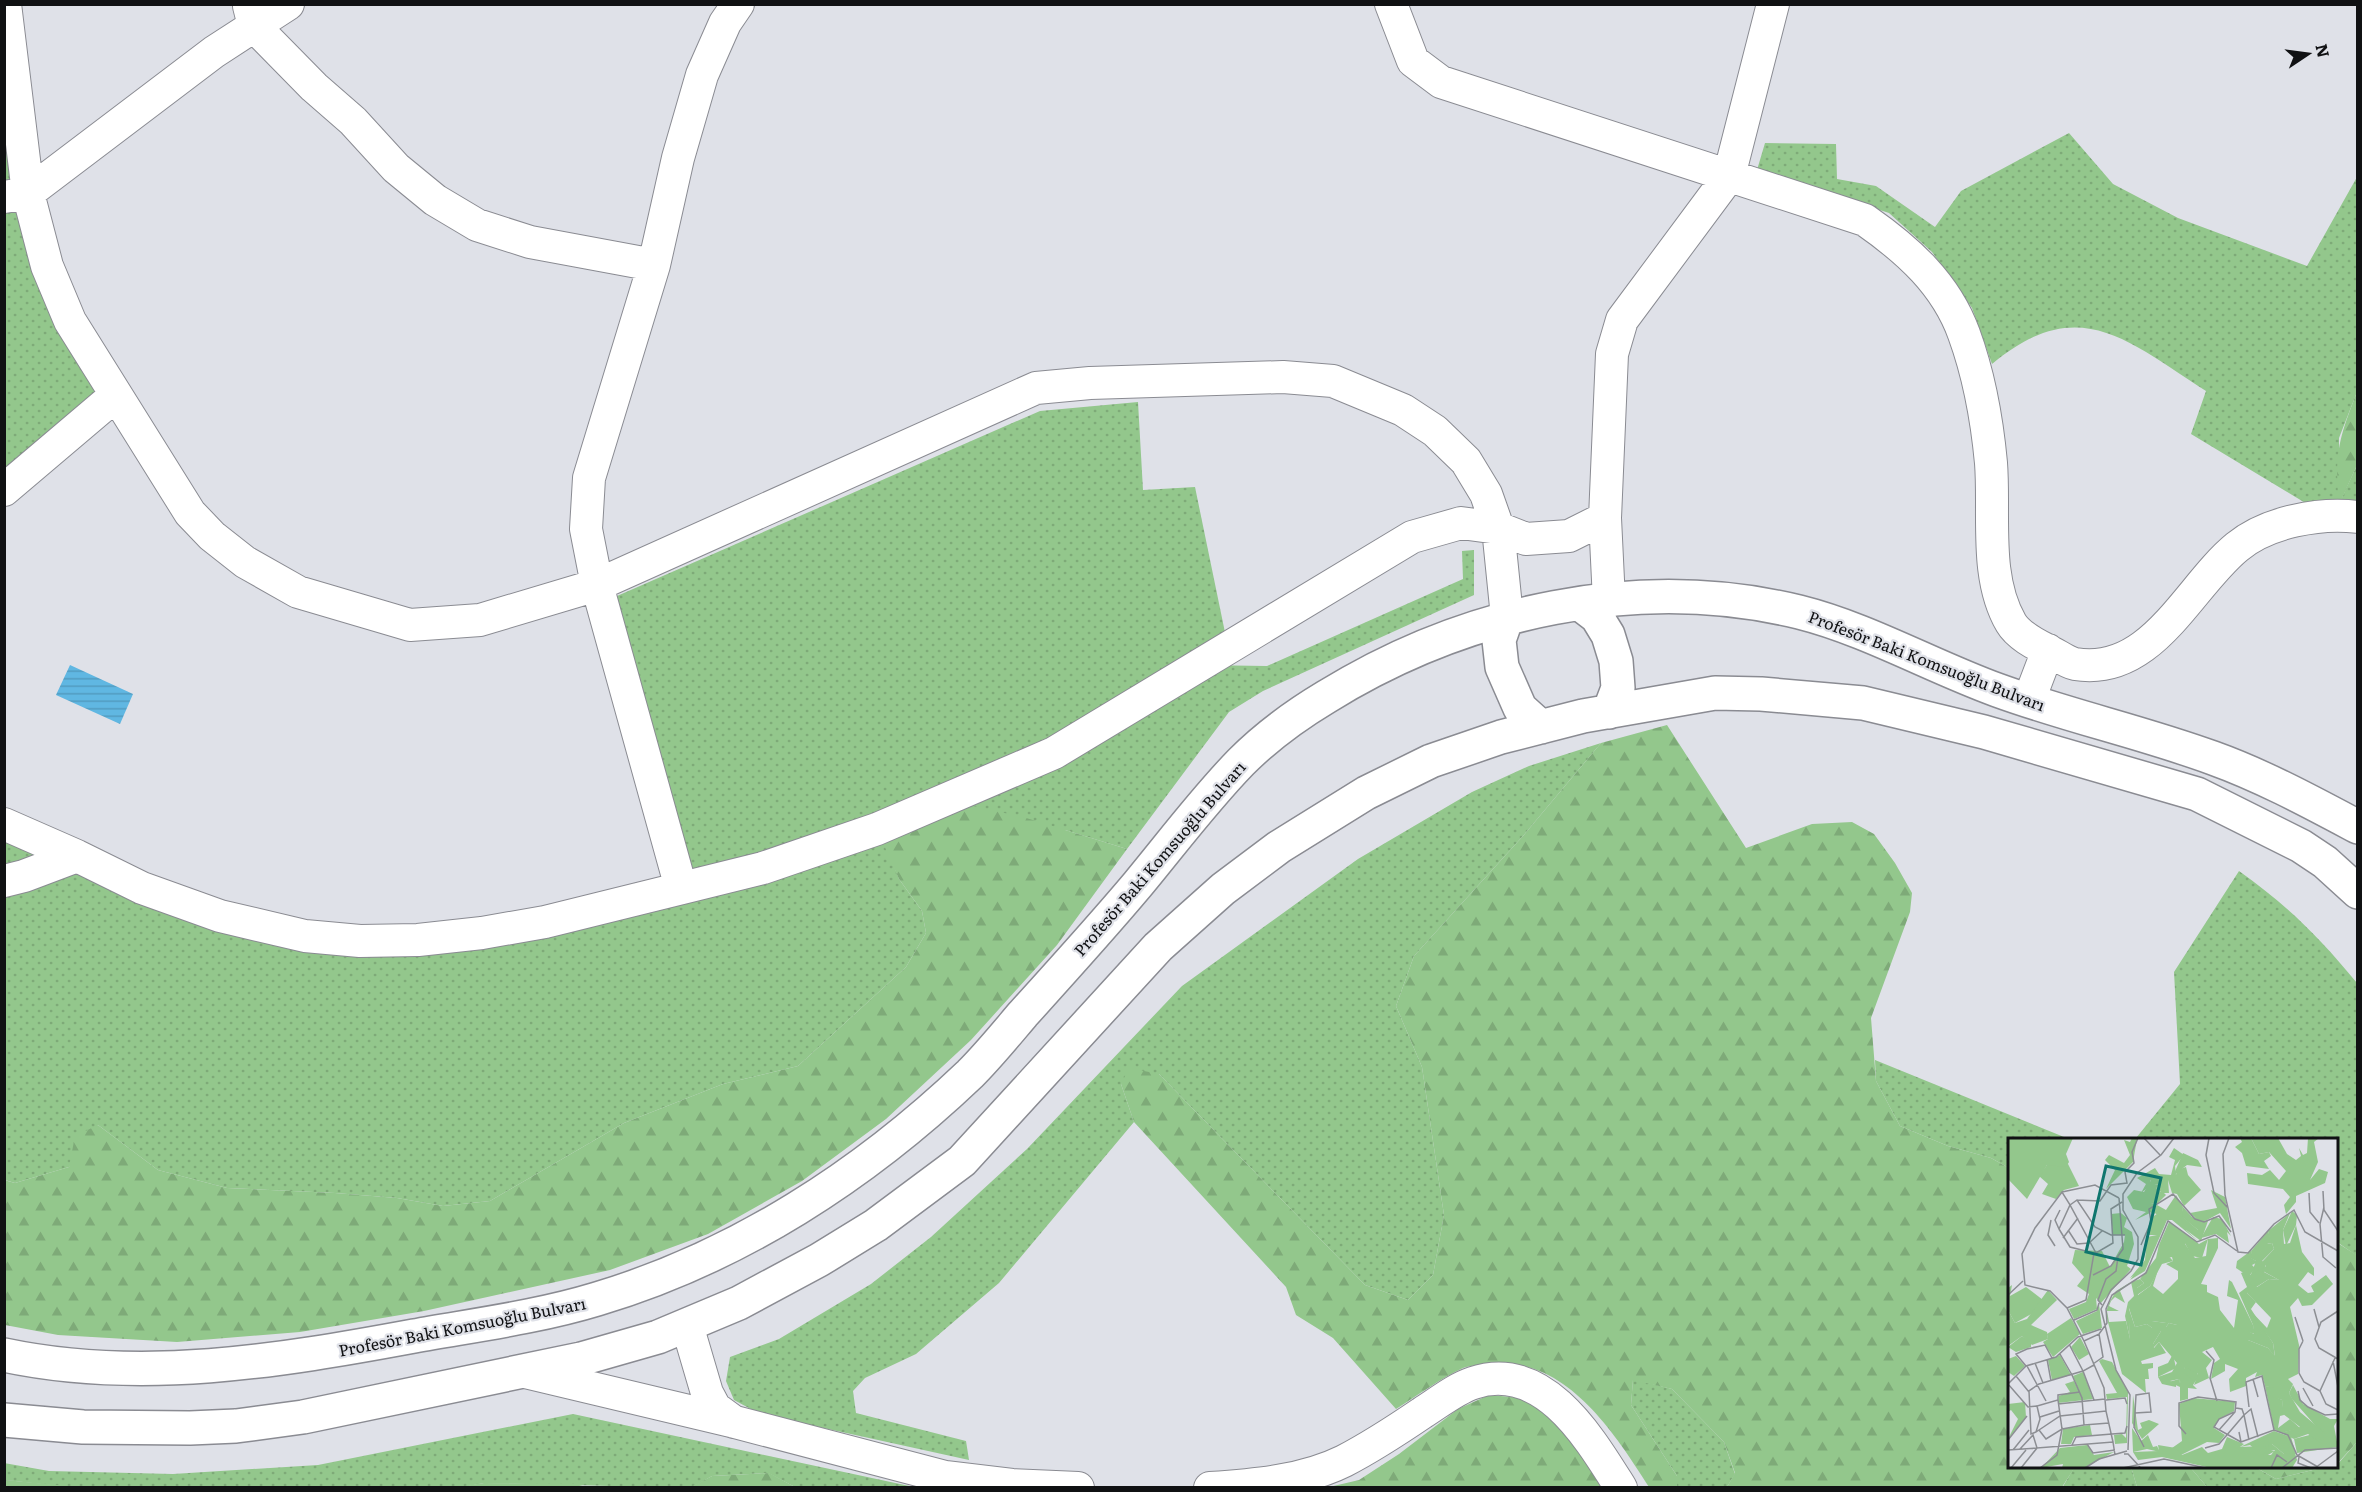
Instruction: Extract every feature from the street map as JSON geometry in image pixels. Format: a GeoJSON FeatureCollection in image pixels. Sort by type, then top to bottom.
{"type":"FeatureCollection","features":[{"type":"Feature","properties":{"kind":"main road","name":"Profesör Baki Komsuoğlu Bulvarı"},"geometry":{"type":"LineString","coordinates":[[4,1355],[89,1367],[144,1370],[303,1356],[535,1315],[592,1301],[649,1282],[707,1258],[800,1208],[882,1149],[972,1072],[1114,913],[1222,783],[1246,757],[1284,725],[1372,671],[1453,635],[1507,617],[1595,602],[1681,596],[1738,601],[1797,612],[1833,622],[1997,690],[2215,758],[2358,827]]}},
{"type":"Feature","properties":{"kind":"main road"},"geometry":{"type":"LineString","coordinates":[[1595,602],[1597,617],[1608,634],[1616,661],[1618,688],[1609,712]]}},
{"type":"Feature","properties":{"kind":"main road"},"geometry":{"type":"LineString","coordinates":[[1507,617],[1499,640],[1502,667],[1508,688],[1520,708],[1541,727]]}},
{"type":"Feature","properties":{"kind":"main road"},"geometry":{"type":"LineString","coordinates":[[4,1420],[94,1427],[236,1426],[303,1417],[525,1372],[627,1347],[739,1303],[819,1260],[911,1200],[954,1168],[998,1124],[1150,955],[1223,889],[1279,847],[1357,798],[1431,761],[1541,727],[1715,693],[1761,694],[1863,703],[1984,732],[2216,802],[2301,846],[2325,862],[2358,892]]}},
{"type":"Feature","properties":{"kind":"street"},"geometry":{"type":"LineString","coordinates":[[5,4],[16,195],[70,321],[190,513],[212,536],[245,562],[298,592],[410,625],[480,620],[597,585],[1036,388],[1090,383],[1283,377],[1333,381],[1403,410],[1435,431],[1466,461],[1486,494],[1498,528],[1507,617]]}},
{"type":"Feature","properties":{"kind":"street"},"geometry":{"type":"LineString","coordinates":[[16,195],[214,52],[251,15],[288,4]]}},
{"type":"Feature","properties":{"kind":"street"},"geometry":{"type":"LineString","coordinates":[[681,888],[597,585],[586,529],[589,478],[654,265],[678,158],[702,75],[725,23],[738,4]]}},
{"type":"Feature","properties":{"kind":"street"},"geometry":{"type":"LineString","coordinates":[[1391,4],[1413,61],[1441,82],[1865,220],[1899,243],[1926,270],[1946,298],[1964,333],[1981,397],[1991,464],[1994,554],[2001,597],[2012,625],[2033,643],[2074,664],[2099,663],[2124,657],[2150,642],[2215,567],[2238,545],[2264,532],[2293,522],[2327,516],[2358,517]]}},
{"type":"Feature","properties":{"kind":"street"},"geometry":{"type":"LineString","coordinates":[[1595,602],[1605,518],[1612,354],[1623,320],[1729,176],[1773,4]]}},
{"type":"Feature","properties":{"kind":"street"},"geometry":{"type":"LineString","coordinates":[[251,15],[314,87],[353,121],[396,168],[435,200],[469,220],[530,242],[654,265]]}},
{"type":"Feature","properties":{"kind":"street"},"geometry":{"type":"LineString","coordinates":[[4,490],[116,395]]}},
{"type":"Feature","properties":{"kind":"street"},"geometry":{"type":"LineString","coordinates":[[4,824],[142,888],[220,916],[305,936],[360,941],[418,940],[482,933],[545,922],[763,868],[877,829],[1054,753],[1413,537],[1461,523],[1498,528],[1526,539],[1569,536],[1605,518]]}},
{"type":"Feature","properties":{"kind":"street"},"geometry":{"type":"LineString","coordinates":[[2029,700],[2048,650]]}},
{"type":"Feature","properties":{"kind":"street"},"geometry":{"type":"LineString","coordinates":[[4,881],[77,856]]}},
{"type":"Feature","properties":{"kind":"street"},"geometry":{"type":"LineString","coordinates":[[687,1325],[707,1393],[715,1408],[735,1422]]}},
{"type":"Feature","properties":{"kind":"street"},"geometry":{"type":"LineString","coordinates":[[525,1372],[735,1422],[945,1477],[1012,1485],[1078,1488]]}},
{"type":"Feature","properties":{"kind":"street"},"geometry":{"type":"LineString","coordinates":[[1210,1488],[1255,1485],[1311,1473],[1343,1462],[1450,1395],[1473,1383],[1495,1378],[1511,1379],[1531,1387],[1552,1400],[1573,1418],[1622,1488]]}},
{"type":"Feature","properties":{"kind":"green space"},"geometry":{"type":"Polygon","coordinates":[[[5,4],[28,193],[116,395],[5,490],[5,4]]]}},
{"type":"Feature","properties":{"kind":"green space"},"geometry":{"type":"Polygon","coordinates":[[[2069,133],[2113,184],[2178,218],[2307,266],[2357,177],[2357,392],[2339,438],[2339,504],[2357,465],[2357,509],[2312,507],[2191,434],[2206,391],[2151,355],[2102,331],[2077,327],[2051,331],[2023,342],[1992,364],[1972,308],[1932,252],[1889,213],[1757,170],[1765,143],[1836,144],[1837,179],[1876,186],[1935,227],[1961,191],[2069,133]]]}},
{"type":"Feature","properties":{"kind":"green space"},"geometry":{"type":"Polygon","coordinates":[[[2357,392],[2357,465],[2339,505],[2337,472],[2339,447],[2357,392]]]}},
{"type":"Feature","properties":{"kind":"green space"},"geometry":{"type":"Polygon","coordinates":[[[1138,402],[1143,490],[1195,487],[1228,647],[1200,665],[1267,666],[1463,579],[1462,551],[1474,550],[1474,595],[1263,691],[1229,712],[1127,849],[1065,830],[891,858],[899,879],[922,911],[926,933],[906,967],[798,1066],[723,1084],[624,1123],[490,1201],[443,1206],[397,1198],[227,1188],[158,1170],[98,1125],[69,1167],[15,1183],[5,1180],[4,824],[142,888],[360,941],[680,888],[601,603],[1040,411],[1138,402]]]}},
{"type":"Feature","properties":{"kind":"green space"},"geometry":{"type":"Polygon","coordinates":[[[1667,725],[1746,848],[1812,824],[1852,822],[1874,834],[1895,863],[1912,893],[1910,912],[1871,1018],[1876,1081],[1900,1126],[1948,1146],[1991,1158],[2008,1167],[2008,1468],[2074,1468],[2062,1487],[1727,1487],[1735,1473],[1724,1442],[1672,1389],[1633,1380],[1631,1405],[1677,1476],[1677,1487],[1649,1487],[1620,1443],[1585,1402],[1564,1385],[1542,1372],[1518,1365],[1491,1364],[1463,1368],[1396,1409],[1333,1338],[1296,1315],[1286,1287],[1134,1122],[1121,1084],[1129,1068],[1159,1074],[1365,1285],[1408,1300],[1433,1275],[1444,1215],[1422,1067],[1396,1006],[1414,956],[1523,836],[1601,743],[1667,725]]]}},
{"type":"Feature","properties":{"kind":"green space"},"geometry":{"type":"Polygon","coordinates":[[[1601,743],[1523,836],[1414,956],[1396,1006],[1422,1067],[1444,1215],[1433,1275],[1408,1300],[1365,1285],[1159,1074],[1121,1084],[1134,1122],[999,1283],[916,1354],[865,1378],[853,1391],[856,1413],[966,1441],[969,1460],[760,1414],[734,1400],[726,1381],[730,1357],[779,1339],[871,1284],[931,1237],[1027,1149],[1182,986],[1358,859],[1472,792],[1529,766],[1601,743]]]}},
{"type":"Feature","properties":{"kind":"green space"},"geometry":{"type":"Polygon","coordinates":[[[946,800],[1023,817],[1127,849],[1057,945],[971,1040],[886,1119],[802,1181],[708,1234],[610,1270],[424,1311],[300,1332],[177,1342],[58,1335],[5,1325],[4,1180],[15,1183],[69,1167],[75,1136],[98,1125],[158,1170],[227,1188],[397,1198],[443,1206],[490,1201],[624,1123],[723,1084],[798,1066],[906,967],[926,933],[922,911],[899,879],[877,829],[946,800]]]}},
{"type":"Feature","properties":{"kind":"green space"},"geometry":{"type":"Polygon","coordinates":[[[2239,871],[2302,923],[2357,983],[2357,1256],[2338,1243],[2338,1138],[2136,1138],[2180,1084],[2174,972],[2239,871]]]}},
{"type":"Feature","properties":{"kind":"green space"},"geometry":{"type":"Polygon","coordinates":[[[1875,1060],[2067,1138],[2008,1138],[2008,1167],[1991,1158],[1948,1146],[1900,1126],[1876,1081],[1875,1060]]]}},
{"type":"Feature","properties":{"kind":"green space"},"geometry":{"type":"Polygon","coordinates":[[[2338,1243],[2358,1256],[2357,1442],[2338,1463],[2338,1243]]]}},
{"type":"Feature","properties":{"kind":"green space"},"geometry":{"type":"Polygon","coordinates":[[[1633,1379],[1672,1389],[1724,1442],[1735,1474],[1727,1487],[1677,1487],[1677,1476],[1631,1405],[1633,1379]]]}},
{"type":"Feature","properties":{"kind":"green space"},"geometry":{"type":"Polygon","coordinates":[[[1489,1395],[1517,1398],[1543,1412],[1567,1435],[1605,1488],[1325,1488],[1359,1480],[1399,1454],[1458,1409],[1489,1395]]]}},
{"type":"Feature","properties":{"kind":"green space"},"geometry":{"type":"Polygon","coordinates":[[[573,1414],[914,1487],[795,1487],[768,1473],[712,1476],[691,1488],[484,1483],[458,1488],[78,1488],[5,1480],[4,1463],[49,1471],[173,1474],[318,1465],[573,1414]]]}},
{"type":"Feature","properties":{"kind":"green space"},"geometry":{"type":"Polygon","coordinates":[[[2357,1442],[2357,1487],[2207,1487],[2191,1468],[2257,1468],[2276,1479],[2321,1468],[2338,1468],[2338,1464],[2357,1442]]]}},
{"type":"Feature","properties":{"kind":"green space"},"geometry":{"type":"Polygon","coordinates":[[[2074,1468],[2131,1468],[2137,1487],[2062,1488],[2074,1468]]]}},
{"type":"Feature","properties":{"kind":"green space"},"geometry":{"type":"Polygon","coordinates":[[[2131,1468],[2191,1468],[2207,1487],[2137,1487],[2131,1468]]]}},
{"type":"Feature","properties":{"kind":"green space"},"geometry":{"type":"Polygon","coordinates":[[[2257,1468],[2321,1468],[2276,1479],[2257,1468]]]}},
{"type":"Feature","properties":{"kind":"green space"},"geometry":{"type":"Polygon","coordinates":[[[769,1473],[795,1487],[691,1487],[712,1476],[769,1473]]]}},
{"type":"Feature","properties":{"kind":"green space"},"geometry":{"type":"Polygon","coordinates":[[[5,1480],[78,1487],[5,1487],[5,1480]]]}},
{"type":"Feature","properties":{"kind":"green space"},"geometry":{"type":"Polygon","coordinates":[[[484,1483],[576,1484],[586,1487],[458,1487],[484,1483]]]}},
{"type":"Feature","properties":{"kind":"water"},"geometry":{"type":"Polygon","coordinates":[[[70,665],[133,694],[120,724],[56,695],[70,665]]]}}]}
